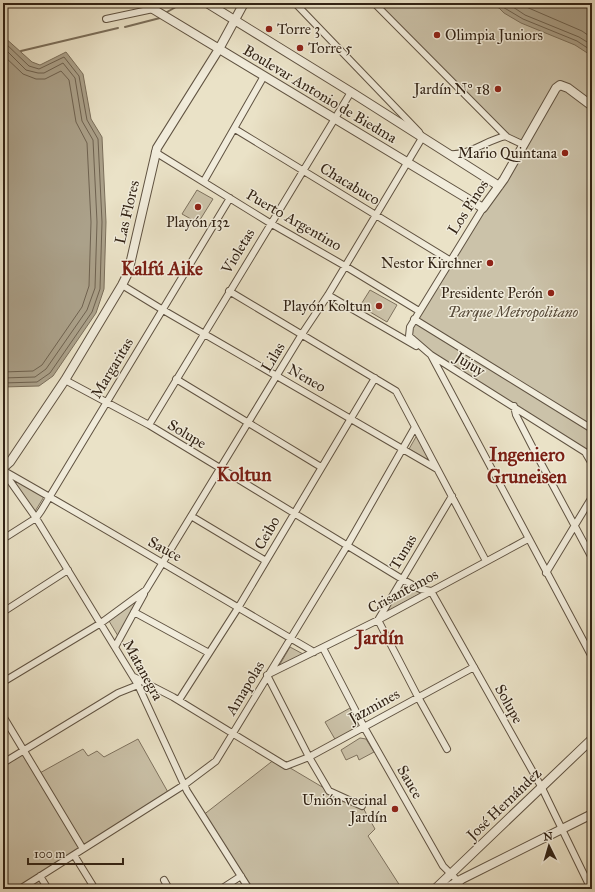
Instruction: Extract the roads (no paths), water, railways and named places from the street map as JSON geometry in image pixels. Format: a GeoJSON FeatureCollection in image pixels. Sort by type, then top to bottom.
{"type":"FeatureCollection","features":[{"type":"Feature","properties":{"kind":"street","name":"Boulevar Antonio de Biedma"},"geometry":{"type":"LineString","coordinates":[[143,3],[483,208]]}},
{"type":"Feature","properties":{"kind":"street","name":"Boulevar Antonio de Biedma"},"geometry":{"type":"LineString","coordinates":[[207,3],[499,186]]}},
{"type":"Feature","properties":{"kind":"street","name":"Las Flores"},"geometry":{"type":"LineString","coordinates":[[3,470],[10,462],[65,380],[122,285],[128,273],[155,152],[218,49],[244,3]]}},
{"type":"Feature","properties":{"kind":"street"},"geometry":{"type":"LineString","coordinates":[[295,3],[419,132],[422,138]]}},
{"type":"Feature","properties":{"kind":"street"},"geometry":{"type":"LineString","coordinates":[[374,3],[506,136],[524,145]]}},
{"type":"Feature","properties":{"kind":"street"},"geometry":{"type":"LineString","coordinates":[[106,19],[154,9]]}},
{"type":"Feature","properties":{"kind":"street"},"geometry":{"type":"LineString","coordinates":[[204,181],[235,130],[264,76]]}},
{"type":"Feature","properties":{"kind":"street","name":"Los Pinos"},"geometry":{"type":"LineString","coordinates":[[431,355],[409,336],[408,331],[483,208],[499,186],[524,145],[555,89],[560,85],[565,86],[592,106]]}},
{"type":"Feature","properties":{"kind":"street","name":"Violetas"},"geometry":{"type":"LineString","coordinates":[[149,425],[270,223],[304,171],[351,92]]}},
{"type":"Feature","properties":{"kind":"street","name":"Chacabuco"},"geometry":{"type":"LineString","coordinates":[[235,130],[451,261]]}},
{"type":"Feature","properties":{"kind":"street"},"geometry":{"type":"LineString","coordinates":[[448,154],[461,154],[498,137],[506,136]]}},
{"type":"Feature","properties":{"kind":"street","name":"Lilas"},"geometry":{"type":"LineString","coordinates":[[115,647],[146,590],[302,334],[328,295],[422,138]]}},
{"type":"Feature","properties":{"kind":"street","name":"Puerto Argentino"},"geometry":{"type":"LineString","coordinates":[[155,152],[270,223],[420,311]]}},
{"type":"Feature","properties":{"kind":"street","name":"Margaritas"},"geometry":{"type":"LineString","coordinates":[[3,538],[36,518],[230,198]]}},
{"type":"Feature","properties":{"kind":"street","name":"Neneo"},"geometry":{"type":"LineString","coordinates":[[122,285],[437,469]]}},
{"type":"Feature","properties":{"kind":"street"},"geometry":{"type":"LineString","coordinates":[[229,291],[396,391],[486,561]]}},
{"type":"Feature","properties":{"kind":"street","name":"Jujuy"},"geometry":{"type":"LineString","coordinates":[[328,295],[431,355],[514,406],[585,452],[592,464]]}},
{"type":"Feature","properties":{"kind":"street"},"geometry":{"type":"LineString","coordinates":[[414,319],[592,429]]}},
{"type":"Feature","properties":{"kind":"street"},"geometry":{"type":"LineString","coordinates":[[431,355],[592,657]]}},
{"type":"Feature","properties":{"kind":"street","name":"Ceibo"},"geometry":{"type":"LineString","coordinates":[[179,700],[238,608],[375,378]]}},
{"type":"Feature","properties":{"kind":"street"},"geometry":{"type":"LineString","coordinates":[[176,379],[321,467]]}},
{"type":"Feature","properties":{"kind":"street","name":"Solupe"},"geometry":{"type":"LineString","coordinates":[[65,380],[149,425],[402,579],[420,589],[431,591],[542,788],[591,886]]}},
{"type":"Feature","properties":{"kind":"street"},"geometry":{"type":"LineString","coordinates":[[514,406],[516,415],[592,558]]}},
{"type":"Feature","properties":{"kind":"street","name":"Amapolas"},"geometry":{"type":"LineString","coordinates":[[20,889],[184,785],[216,761],[347,546],[415,427]]}},
{"type":"Feature","properties":{"kind":"street","name":"Sauce"},"geometry":{"type":"LineString","coordinates":[[3,470],[50,495],[314,652]]}},
{"type":"Feature","properties":{"kind":"street","name":"Matanegra"},"geometry":{"type":"LineString","coordinates":[[3,470],[36,518],[138,685],[184,785],[249,889]]}},
{"type":"Feature","properties":{"kind":"street","name":"Tunas"},"geometry":{"type":"LineString","coordinates":[[378,620],[452,496]]}},
{"type":"Feature","properties":{"kind":"street"},"geometry":{"type":"LineString","coordinates":[[546,573],[574,524],[592,497]]}},
{"type":"Feature","properties":{"kind":"street"},"geometry":{"type":"LineString","coordinates":[[191,516],[266,561]]}},
{"type":"Feature","properties":{"kind":"street","name":"Crisantemos"},"geometry":{"type":"LineString","coordinates":[[267,676],[378,620],[528,539]]}},
{"type":"Feature","properties":{"kind":"street"},"geometry":{"type":"LineString","coordinates":[[3,612],[68,570]]}},
{"type":"Feature","properties":{"kind":"street","name":"Lilas"},"geometry":{"type":"LineString","coordinates":[[3,682],[101,623],[146,590]]}},
{"type":"Feature","properties":{"kind":"street"},"geometry":{"type":"LineString","coordinates":[[134,612],[209,653]]}},
{"type":"Feature","properties":{"kind":"street"},"geometry":{"type":"LineString","coordinates":[[378,620],[418,697],[448,749]]}},
{"type":"Feature","properties":{"kind":"street","name":"Sauce"},"geometry":{"type":"LineString","coordinates":[[323,648],[364,727],[443,866],[450,875],[458,881]]}},
{"type":"Feature","properties":{"kind":"street","name":"Jazmines"},"geometry":{"type":"LineString","coordinates":[[233,733],[286,766],[309,757],[474,667]]}},
{"type":"Feature","properties":{"kind":"street"},"geometry":{"type":"LineString","coordinates":[[132,676],[179,700],[233,733]]}},
{"type":"Feature","properties":{"kind":"street"},"geometry":{"type":"LineString","coordinates":[[267,676],[329,792],[362,806]]}},
{"type":"Feature","properties":{"kind":"street"},"geometry":{"type":"LineString","coordinates":[[3,763],[118,693],[138,685]]}},
{"type":"Feature","properties":{"kind":"street"},"geometry":{"type":"LineString","coordinates":[[3,716],[83,849]]}},
{"type":"Feature","properties":{"kind":"street","name":"José Hernández"},"geometry":{"type":"LineString","coordinates":[[435,889],[592,739]]}},
{"type":"Feature","properties":{"kind":"street"},"geometry":{"type":"LineString","coordinates":[[445,889],[458,881],[592,814]]}},
{"type":"Feature","properties":{"kind":"street"},"geometry":{"type":"LineString","coordinates":[[74,855],[95,889]]}},
{"type":"Feature","properties":{"kind":"street"},"geometry":{"type":"LineString","coordinates":[[40,876],[48,889]]}},
{"type":"Feature","properties":{"kind":"street"},"geometry":{"type":"LineString","coordinates":[[222,889],[241,876]]}},
{"type":"Feature","properties":{"kind":"street"},"geometry":{"type":"LineString","coordinates":[[164,880],[169,889]]}},
{"type":"Feature","properties":{"kind":"street"},"geometry":{"type":"LineString","coordinates":[[458,881],[462,889]]}},
{"type":"Feature","properties":{"kind":"street"},"geometry":{"type":"LineString","coordinates":[[581,889],[591,886]]}},
{"type":"Feature","properties":{"kind":"water"},"geometry":{"type":"Polygon","coordinates":[[[486,3],[592,3],[592,56],[575,45],[521,23],[504,13],[499,8],[486,3]]]}},
{"type":"Feature","properties":{"kind":"water"},"geometry":{"type":"Polygon","coordinates":[[[3,36],[32,62],[40,65],[66,52],[83,74],[91,119],[102,137],[106,222],[104,289],[96,313],[53,376],[39,386],[3,387],[3,36]]]}},
{"type":"Feature","properties":{"kind":"waterway"},"geometry":{"type":"LineString","coordinates":[[167,12],[183,3]]}},
{"type":"Feature","properties":{"kind":"waterway"},"geometry":{"type":"LineString","coordinates":[[125,27],[160,18]]}},
{"type":"Feature","properties":{"kind":"waterway"},"geometry":{"type":"LineString","coordinates":[[21,51],[118,28]]}},
{"type":"Feature","properties":{"kind":"waterway"},"geometry":{"type":"LineString","coordinates":[[589,95],[592,91]]}},
{"type":"Feature","properties":{"kind":"place","name":"Torre 3"},"geometry":{"type":"Point","coordinates":[269,29]}},
{"type":"Feature","properties":{"kind":"place","name":"Olimpia Juniors"},"geometry":{"type":"Point","coordinates":[437,35]}},
{"type":"Feature","properties":{"kind":"place","name":"Torre 5"},"geometry":{"type":"Point","coordinates":[300,48]}},
{"type":"Feature","properties":{"kind":"place","name":"Jardín Nº 18"},"geometry":{"type":"Point","coordinates":[498,89]}},
{"type":"Feature","properties":{"kind":"place","name":"Mario Quintana"},"geometry":{"type":"Point","coordinates":[565,153]}},
{"type":"Feature","properties":{"kind":"place","name":"Playón 132"},"geometry":{"type":"Point","coordinates":[198,207]}},
{"type":"Feature","properties":{"kind":"place","name":"Nestor Kirchner"},"geometry":{"type":"Point","coordinates":[490,263]}},
{"type":"Feature","properties":{"kind":"place","name":"Presidente Perón"},"geometry":{"type":"Point","coordinates":[551,293]}},
{"type":"Feature","properties":{"kind":"place","name":"Playón Koltun"},"geometry":{"type":"Point","coordinates":[379,306]}},
{"type":"Feature","properties":{"kind":"place","name":"Unión vecinal Jardín"},"geometry":{"type":"Point","coordinates":[395,809]}},
{"type":"Feature","properties":{"kind":"district","name":"Kalfú Aike"},"geometry":{"type":"Point","coordinates":[162,268]}},
{"type":"Feature","properties":{"kind":"district","name":"Ingeniero Gruneisen"},"geometry":{"type":"Point","coordinates":[527,465]}},
{"type":"Feature","properties":{"kind":"district","name":"Koltun"},"geometry":{"type":"Point","coordinates":[244,474]}},
{"type":"Feature","properties":{"kind":"district","name":"Jardín"},"geometry":{"type":"Point","coordinates":[380,637]}},
{"type":"Feature","properties":{"kind":"park label","name":"Parque Metropolitano"},"geometry":{"type":"Point","coordinates":[513,312]}}]}
